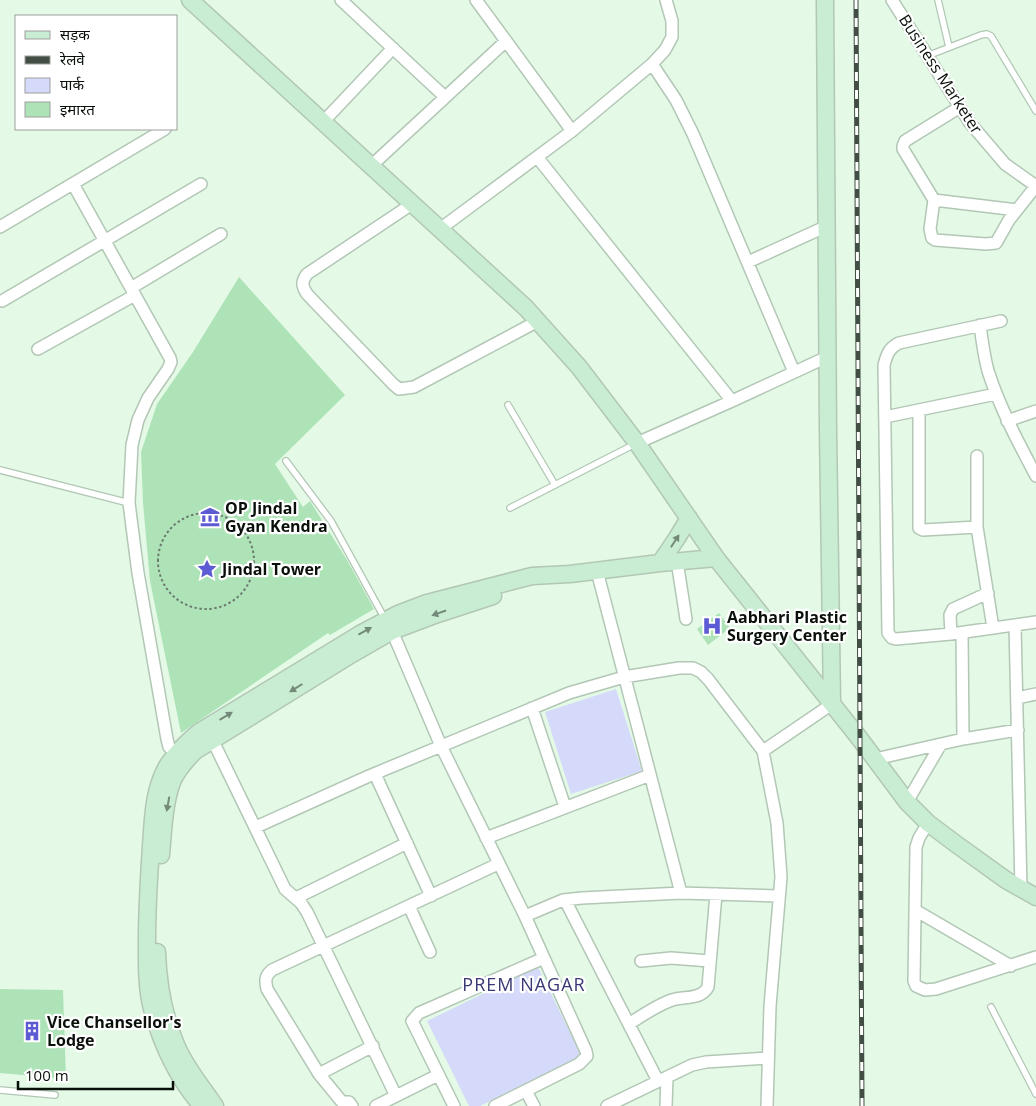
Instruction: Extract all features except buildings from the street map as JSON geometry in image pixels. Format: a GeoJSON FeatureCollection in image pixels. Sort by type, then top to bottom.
{"type":"FeatureCollection","features":[{"type":"Feature","properties":{"kind":"street"},"geometry":{"type":"LineString","coordinates":[[190,0],[526,308],[580,367],[637,443],[716,558],[907,802],[928,822],[956,844],[1021,889],[1036,897]]}},
{"type":"Feature","properties":{"kind":"street"},"geometry":{"type":"LineString","coordinates":[[341,0],[445,97]]}},
{"type":"Feature","properties":{"kind":"street"},"geometry":{"type":"LineString","coordinates":[[476,0],[572,131]]}},
{"type":"Feature","properties":{"kind":"street"},"geometry":{"type":"LineString","coordinates":[[440,229],[572,131],[666,50],[672,37],[672,21],[666,0]]}},
{"type":"Feature","properties":{"kind":"street"},"geometry":{"type":"LineString","coordinates":[[825,0],[827,356],[832,704]]}},
{"type":"Feature","properties":{"kind":"street","name":"Business Marketer"},"geometry":{"type":"LineString","coordinates":[[892,0],[970,123],[1005,164],[1036,186]]}},
{"type":"Feature","properties":{"kind":"street"},"geometry":{"type":"LineString","coordinates":[[371,166],[506,41]]}},
{"type":"Feature","properties":{"kind":"street"},"geometry":{"type":"LineString","coordinates":[[323,122],[393,48]]}},
{"type":"Feature","properties":{"kind":"street"},"geometry":{"type":"LineString","coordinates":[[652,64],[676,100],[693,134],[794,372]]}},
{"type":"Feature","properties":{"kind":"street"},"geometry":{"type":"LineString","coordinates":[[960,107],[905,141],[903,146],[903,150],[934,200],[930,234],[935,240],[996,243],[1009,220],[1036,186]]}},
{"type":"Feature","properties":{"kind":"street"},"geometry":{"type":"LineString","coordinates":[[0,227],[162,130]]}},
{"type":"Feature","properties":{"kind":"street"},"geometry":{"type":"LineString","coordinates":[[537,157],[732,402]]}},
{"type":"Feature","properties":{"kind":"street"},"geometry":{"type":"LineString","coordinates":[[73,184],[168,352],[171,362],[148,398],[138,420],[132,444],[129,503],[138,573],[167,740],[169,746],[183,756]]}},
{"type":"Feature","properties":{"kind":"street"},"geometry":{"type":"LineString","coordinates":[[2,301],[201,184]]}},
{"type":"Feature","properties":{"kind":"street"},"geometry":{"type":"LineString","coordinates":[[934,200],[1017,210]]}},
{"type":"Feature","properties":{"kind":"street"},"geometry":{"type":"LineString","coordinates":[[412,204],[306,274],[302,280],[302,287],[307,294],[392,384],[399,389],[414,387],[538,321]]}},
{"type":"Feature","properties":{"kind":"street"},"geometry":{"type":"LineString","coordinates":[[748,262],[826,226]]}},
{"type":"Feature","properties":{"kind":"street"},"geometry":{"type":"LineString","coordinates":[[38,349],[221,234]]}},
{"type":"Feature","properties":{"kind":"street"},"geometry":{"type":"LineString","coordinates":[[1000,321],[899,343],[889,350],[884,365],[888,633],[892,638],[896,639],[956,634],[1036,622]]}},
{"type":"Feature","properties":{"kind":"street"},"geometry":{"type":"LineString","coordinates":[[980,325],[988,370],[996,394],[1007,421],[1036,476]]}},
{"type":"Feature","properties":{"kind":"street"},"geometry":{"type":"LineString","coordinates":[[637,443],[732,402],[827,356]]}},
{"type":"Feature","properties":{"kind":"street"},"geometry":{"type":"LineString","coordinates":[[885,417],[996,394]]}},
{"type":"Feature","properties":{"kind":"street"},"geometry":{"type":"LineString","coordinates":[[919,410],[919,528],[923,530],[977,527]]}},
{"type":"Feature","properties":{"kind":"street"},"geometry":{"type":"LineString","coordinates":[[1007,421],[1036,411]]}},
{"type":"Feature","properties":{"kind":"street"},"geometry":{"type":"LineString","coordinates":[[977,456],[977,527],[993,628]]}},
{"type":"Feature","properties":{"kind":"street"},"geometry":{"type":"LineString","coordinates":[[660,563],[689,518]]}},
{"type":"Feature","properties":{"kind":"street"},"geometry":{"type":"LineString","coordinates":[[202,1106],[176,1071],[161,1038],[152,1007],[147,975],[147,896],[153,819],[157,793],[166,768],[183,756],[195,751],[209,734],[352,654],[389,626],[432,616],[490,596],[570,574],[716,558]]}},
{"type":"Feature","properties":{"kind":"street"},"geometry":{"type":"LineString","coordinates":[[677,561],[686,619]]}},
{"type":"Feature","properties":{"kind":"street"},"geometry":{"type":"LineString","coordinates":[[597,571],[681,892]]}},
{"type":"Feature","properties":{"kind":"street"},"geometry":{"type":"LineString","coordinates":[[963,739],[956,634],[950,615],[953,610],[988,593]]}},
{"type":"Feature","properties":{"kind":"street"},"geometry":{"type":"LineString","coordinates":[[1015,625],[1021,889]]}},
{"type":"Feature","properties":{"kind":"street"},"geometry":{"type":"LineString","coordinates":[[389,626],[441,746],[525,916],[586,1050],[587,1056],[579,1064],[495,1106]]}},
{"type":"Feature","properties":{"kind":"street"},"geometry":{"type":"LineString","coordinates":[[256,827],[375,774],[569,693],[624,677],[679,668],[693,668],[701,672],[763,751],[777,823],[781,877],[770,1006],[766,1106]]}},
{"type":"Feature","properties":{"kind":"street"},"geometry":{"type":"LineString","coordinates":[[1017,698],[1036,694]]}},
{"type":"Feature","properties":{"kind":"street"},"geometry":{"type":"LineString","coordinates":[[763,751],[832,704]]}},
{"type":"Feature","properties":{"kind":"street"},"geometry":{"type":"LineString","coordinates":[[532,708],[565,807]]}},
{"type":"Feature","properties":{"kind":"street"},"geometry":{"type":"LineString","coordinates":[[875,759],[963,739],[1018,730]]}},
{"type":"Feature","properties":{"kind":"street"},"geometry":{"type":"LineString","coordinates":[[209,734],[285,889],[296,898],[307,912],[325,946],[396,1096]]}},
{"type":"Feature","properties":{"kind":"street"},"geometry":{"type":"LineString","coordinates":[[907,802],[941,744]]}},
{"type":"Feature","properties":{"kind":"street"},"geometry":{"type":"LineString","coordinates":[[183,756],[172,782],[167,804],[156,921],[157,957],[161,993],[177,1048],[215,1106]]}},
{"type":"Feature","properties":{"kind":"street"},"geometry":{"type":"LineString","coordinates":[[375,774],[431,896]]}},
{"type":"Feature","properties":{"kind":"street"},"geometry":{"type":"LineString","coordinates":[[486,838],[650,775]]}},
{"type":"Feature","properties":{"kind":"street"},"geometry":{"type":"LineString","coordinates":[[928,822],[916,847],[914,981],[916,986],[920,989],[936,989],[1036,957]]}},
{"type":"Feature","properties":{"kind":"street"},"geometry":{"type":"LineString","coordinates":[[296,898],[407,843]]}},
{"type":"Feature","properties":{"kind":"street"},"geometry":{"type":"LineString","coordinates":[[344,1105],[319,1074],[267,989],[265,980],[267,974],[498,864]]}},
{"type":"Feature","properties":{"kind":"street"},"geometry":{"type":"LineString","coordinates":[[525,916],[565,900],[681,892],[779,896]]}},
{"type":"Feature","properties":{"kind":"street"},"geometry":{"type":"LineString","coordinates":[[629,1024],[662,1004],[699,996],[705,992],[708,986],[716,894]]}},
{"type":"Feature","properties":{"kind":"street"},"geometry":{"type":"LineString","coordinates":[[565,900],[629,1024],[662,1079],[666,1106]]}},
{"type":"Feature","properties":{"kind":"street"},"geometry":{"type":"LineString","coordinates":[[409,906],[430,952]]}},
{"type":"Feature","properties":{"kind":"street"},"geometry":{"type":"LineString","coordinates":[[915,910],[1011,966]]}},
{"type":"Feature","properties":{"kind":"street"},"geometry":{"type":"LineString","coordinates":[[454,1106],[412,1021],[419,1013],[544,958]]}},
{"type":"Feature","properties":{"kind":"street"},"geometry":{"type":"LineString","coordinates":[[641,961],[671,958],[710,961]]}},
{"type":"Feature","properties":{"kind":"street"},"geometry":{"type":"LineString","coordinates":[[319,1074],[372,1046]]}},
{"type":"Feature","properties":{"kind":"street"},"geometry":{"type":"LineString","coordinates":[[606,1106],[692,1065],[706,1062],[768,1058]]}},
{"type":"Feature","properties":{"kind":"street"},"geometry":{"type":"LineString","coordinates":[[376,1106],[438,1075]]}},
{"type":"Feature","properties":{"kind":"street"},"geometry":{"type":"LineString","coordinates":[[526,1091],[534,1106]]}},
{"type":"Feature","properties":{"kind":"lane"},"geometry":{"type":"LineString","coordinates":[[938,0],[949,47]]}},
{"type":"Feature","properties":{"kind":"lane"},"geometry":{"type":"LineString","coordinates":[[927,56],[981,35],[987,34],[991,36],[1036,112]]}},
{"type":"Feature","properties":{"kind":"lane"},"geometry":{"type":"LineString","coordinates":[[508,405],[555,485]]}},
{"type":"Feature","properties":{"kind":"lane"},"geometry":{"type":"LineString","coordinates":[[510,508],[637,443]]}},
{"type":"Feature","properties":{"kind":"lane"},"geometry":{"type":"LineString","coordinates":[[286,461],[331,521],[389,626]]}},
{"type":"Feature","properties":{"kind":"lane"},"geometry":{"type":"LineString","coordinates":[[0,470],[129,503]]}},
{"type":"Feature","properties":{"kind":"lane"},"geometry":{"type":"LineString","coordinates":[[991,1007],[1036,1094]]}},
{"type":"Feature","properties":{"kind":"lane"},"geometry":{"type":"LineString","coordinates":[[0,1090],[55,1095]]}},
{"type":"Feature","properties":{"kind":"path"},"geometry":{"type":"LineString","coordinates":[[199,513],[221,515],[240,526],[248,538],[254,558],[250,579],[239,596],[212,609],[194,608],[182,603],[166,588],[158,566],[160,546],[167,531],[181,519],[199,513]]}},
{"type":"Feature","properties":{"kind":"green space"},"geometry":{"type":"Polygon","coordinates":[[[616,689],[642,771],[571,794],[545,712],[616,689]]]}},
{"type":"Feature","properties":{"kind":"green space"},"geometry":{"type":"Polygon","coordinates":[[[538,967],[582,1057],[480,1106],[469,1106],[427,1021],[538,967]]]}},
{"type":"Feature","properties":{"kind":"railway"},"geometry":{"type":"LineString","coordinates":[[856,0],[862,1106]]}},
{"type":"Feature","properties":{"kind":"place","name":"OP Jindal Gyan Kendra"},"geometry":{"type":"Point","coordinates":[210,517]}},
{"type":"Feature","properties":{"kind":"place","name":"Jindal Tower"},"geometry":{"type":"Point","coordinates":[207,569]}},
{"type":"Feature","properties":{"kind":"place","name":"Aabhari Plastic Surgery Center"},"geometry":{"type":"Point","coordinates":[712,626]}},
{"type":"Feature","properties":{"kind":"place","name":"Vice Chansellor's Lodge"},"geometry":{"type":"Point","coordinates":[32,1031]}},
{"type":"Feature","properties":{"kind":"district","name":"PREM NAGAR"},"geometry":{"type":"Point","coordinates":[524,984]}}]}
